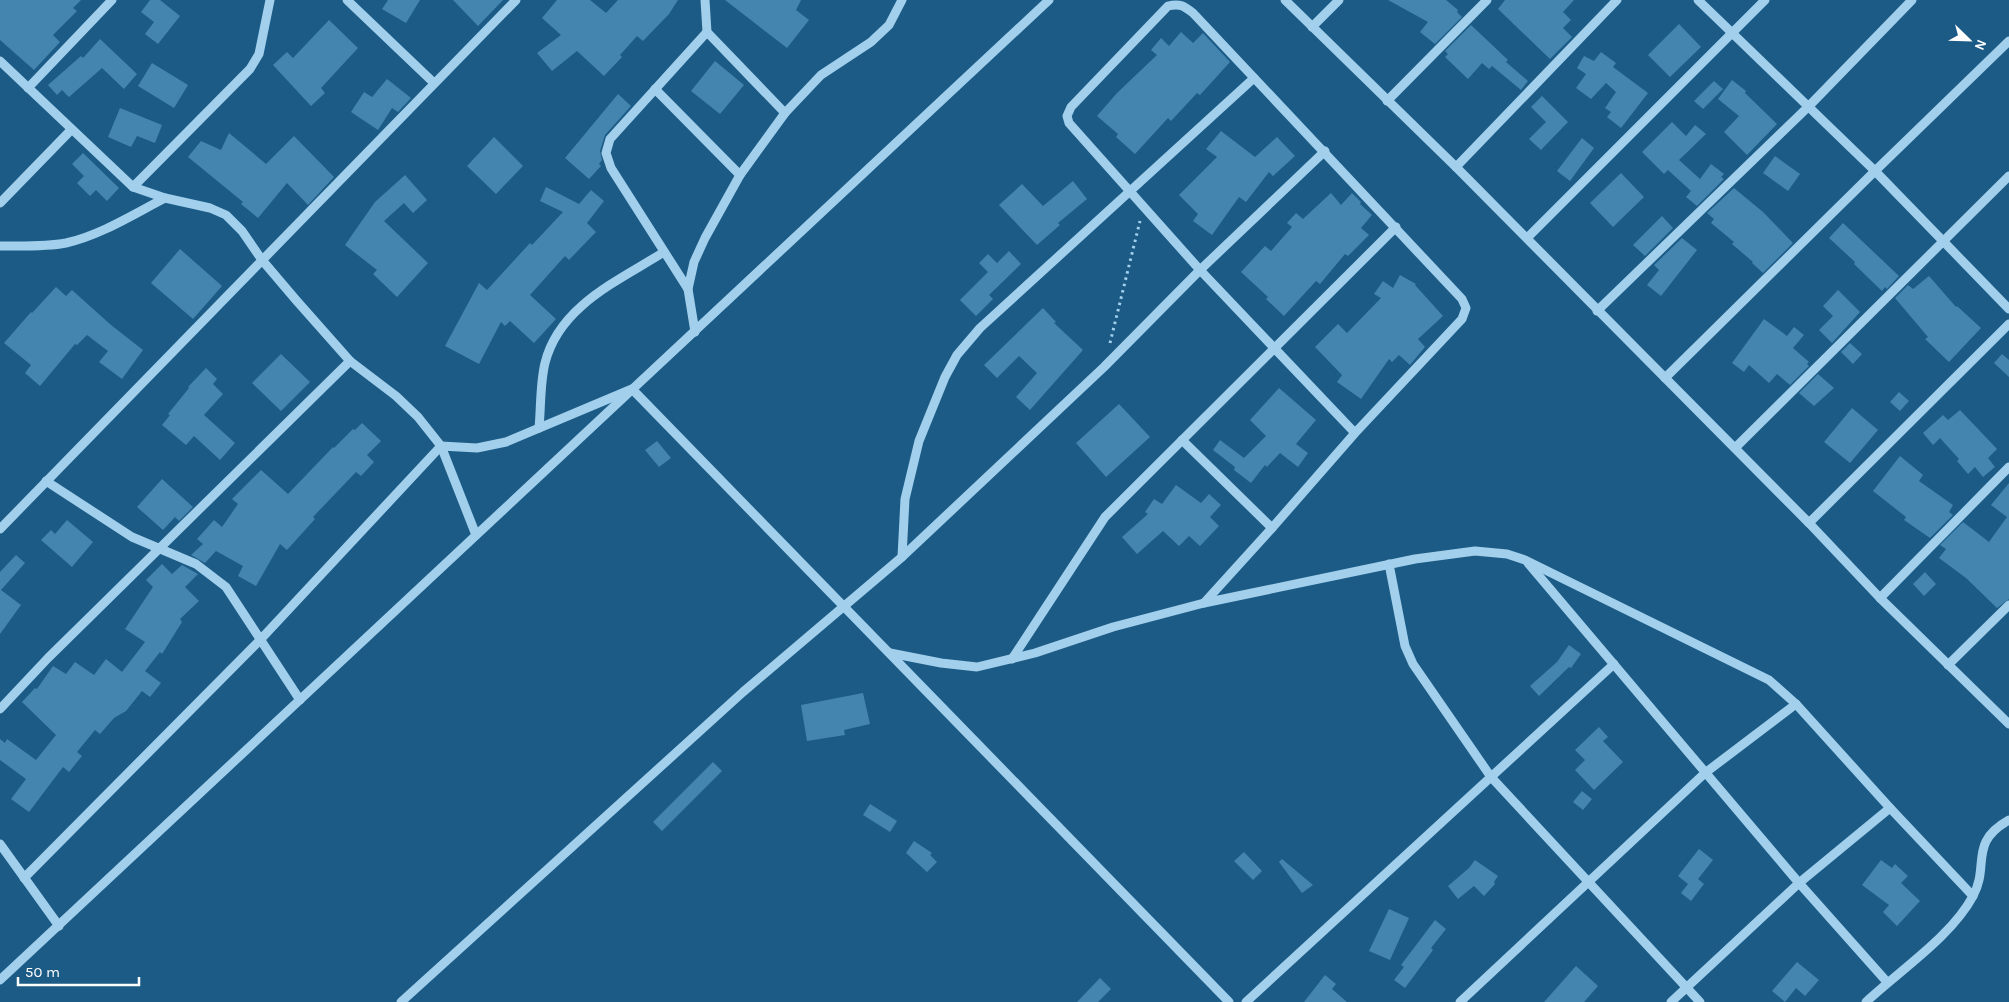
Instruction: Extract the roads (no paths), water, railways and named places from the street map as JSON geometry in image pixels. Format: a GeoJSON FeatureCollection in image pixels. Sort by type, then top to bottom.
{"type":"FeatureCollection","features":[{"type":"Feature","properties":{"kind":"street"},"geometry":{"type":"LineString","coordinates":[[28,88],[112,0]]}},
{"type":"Feature","properties":{"kind":"street"},"geometry":{"type":"LineString","coordinates":[[133,188],[250,69],[259,54],[270,0]]}},
{"type":"Feature","properties":{"kind":"street"},"geometry":{"type":"LineString","coordinates":[[0,528],[516,0]]}},
{"type":"Feature","properties":{"kind":"street"},"geometry":{"type":"LineString","coordinates":[[705,0],[707,32],[784,114]]}},
{"type":"Feature","properties":{"kind":"street"},"geometry":{"type":"LineString","coordinates":[[694,332],[688,290],[694,262],[740,175],[784,114],[821,76],[871,42],[889,25],[902,0]]}},
{"type":"Feature","properties":{"kind":"street"},"geometry":{"type":"LineString","coordinates":[[0,980],[1049,0]]}},
{"type":"Feature","properties":{"kind":"street"},"geometry":{"type":"LineString","coordinates":[[1285,0],[1456,167],[1809,523],[1880,598],[2009,724]]}},
{"type":"Feature","properties":{"kind":"street"},"geometry":{"type":"LineString","coordinates":[[1312,27],[1339,0]]}},
{"type":"Feature","properties":{"kind":"street"},"geometry":{"type":"LineString","coordinates":[[1387,101],[1487,0]]}},
{"type":"Feature","properties":{"kind":"street"},"geometry":{"type":"LineString","coordinates":[[1456,167],[1617,0]]}},
{"type":"Feature","properties":{"kind":"street"},"geometry":{"type":"LineString","coordinates":[[1698,0],[1875,171],[2009,309]]}},
{"type":"Feature","properties":{"kind":"street"},"geometry":{"type":"LineString","coordinates":[[1527,238],[1734,34],[1765,0]]}},
{"type":"Feature","properties":{"kind":"street"},"geometry":{"type":"LineString","coordinates":[[1597,311],[1809,106],[1912,0]]}},
{"type":"Feature","properties":{"kind":"street"},"geometry":{"type":"LineString","coordinates":[[349,1],[434,83]]}},
{"type":"Feature","properties":{"kind":"street"},"geometry":{"type":"LineString","coordinates":[[1204,603],[1355,433],[1462,319],[1466,308],[1462,299],[1325,151],[1193,13],[1185,6],[1178,4],[1168,6],[1071,108],[1067,116],[1069,124],[1200,270],[1355,433]]}},
{"type":"Feature","properties":{"kind":"street"},"geometry":{"type":"LineString","coordinates":[[688,290],[611,168],[606,153],[610,139],[707,32]]}},
{"type":"Feature","properties":{"kind":"street"},"geometry":{"type":"LineString","coordinates":[[1666,378],[2009,41]]}},
{"type":"Feature","properties":{"kind":"street"},"geometry":{"type":"LineString","coordinates":[[0,61],[133,188],[210,208],[226,215],[242,231],[262,260],[350,361],[396,396],[418,417],[442,446],[476,535]]}},
{"type":"Feature","properties":{"kind":"street"},"geometry":{"type":"LineString","coordinates":[[902,557],[905,499],[919,442],[945,377],[958,355],[980,328],[1254,78]]}},
{"type":"Feature","properties":{"kind":"street"},"geometry":{"type":"LineString","coordinates":[[656,89],[740,175]]}},
{"type":"Feature","properties":{"kind":"street"},"geometry":{"type":"LineString","coordinates":[[0,203],[71,130]]}},
{"type":"Feature","properties":{"kind":"street"},"geometry":{"type":"LineString","coordinates":[[401,1002],[649,776],[902,557],[1104,367],[1200,270],[1325,151]]}},
{"type":"Feature","properties":{"kind":"street"},"geometry":{"type":"LineString","coordinates":[[1735,448],[2009,176]]}},
{"type":"Feature","properties":{"kind":"street"},"geometry":{"type":"LineString","coordinates":[[0,246],[40,246],[66,242],[95,234],[166,198]]}},
{"type":"Feature","properties":{"kind":"street"},"geometry":{"type":"LineString","coordinates":[[1012,659],[1105,516],[1396,228]]}},
{"type":"Feature","properties":{"kind":"street"},"geometry":{"type":"LineString","coordinates":[[539,428],[544,364],[551,344],[565,320],[583,303],[664,252]]}},
{"type":"Feature","properties":{"kind":"street"},"geometry":{"type":"LineString","coordinates":[[1809,523],[2009,324]]}},
{"type":"Feature","properties":{"kind":"street"},"geometry":{"type":"LineString","coordinates":[[0,709],[48,658],[350,361]]}},
{"type":"Feature","properties":{"kind":"street"},"geometry":{"type":"LineString","coordinates":[[442,446],[477,448],[506,442],[632,389]]}},
{"type":"Feature","properties":{"kind":"street"},"geometry":{"type":"LineString","coordinates":[[632,389],[842,607],[890,653],[1229,1002]]}},
{"type":"Feature","properties":{"kind":"street"},"geometry":{"type":"LineString","coordinates":[[1182,440],[1272,528]]}},
{"type":"Feature","properties":{"kind":"street"},"geometry":{"type":"LineString","coordinates":[[24,878],[262,639],[442,446]]}},
{"type":"Feature","properties":{"kind":"street"},"geometry":{"type":"LineString","coordinates":[[1880,598],[2009,467]]}},
{"type":"Feature","properties":{"kind":"street"},"geometry":{"type":"LineString","coordinates":[[46,481],[132,537],[196,564],[226,587],[262,639],[300,700]]}},
{"type":"Feature","properties":{"kind":"street"},"geometry":{"type":"LineString","coordinates":[[890,653],[941,663],[977,666],[1012,659],[1113,627],[1204,603],[1415,559],[1475,551],[1508,554],[1526,560],[1730,659],[1769,680],[1796,704],[1890,808],[1974,896]]}},
{"type":"Feature","properties":{"kind":"street"},"geometry":{"type":"LineString","coordinates":[[1526,560],[1705,773],[1887,982]]}},
{"type":"Feature","properties":{"kind":"street"},"geometry":{"type":"LineString","coordinates":[[1389,564],[1405,646],[1413,664],[1491,776],[1700,1002]]}},
{"type":"Feature","properties":{"kind":"street"},"geometry":{"type":"LineString","coordinates":[[1948,665],[2009,605]]}},
{"type":"Feature","properties":{"kind":"street"},"geometry":{"type":"LineString","coordinates":[[1246,1002],[1614,664]]}},
{"type":"Feature","properties":{"kind":"street"},"geometry":{"type":"LineString","coordinates":[[1460,1002],[1588,880],[1705,773],[1796,704]]}},
{"type":"Feature","properties":{"kind":"street"},"geometry":{"type":"LineString","coordinates":[[1671,1002],[1800,883],[1890,808]]}},
{"type":"Feature","properties":{"kind":"street"},"geometry":{"type":"LineString","coordinates":[[1866,1002],[1954,923],[1974,896],[1984,843],[1996,828],[2009,820]]}},
{"type":"Feature","properties":{"kind":"street"},"geometry":{"type":"LineString","coordinates":[[0,844],[59,926]]}}]}
